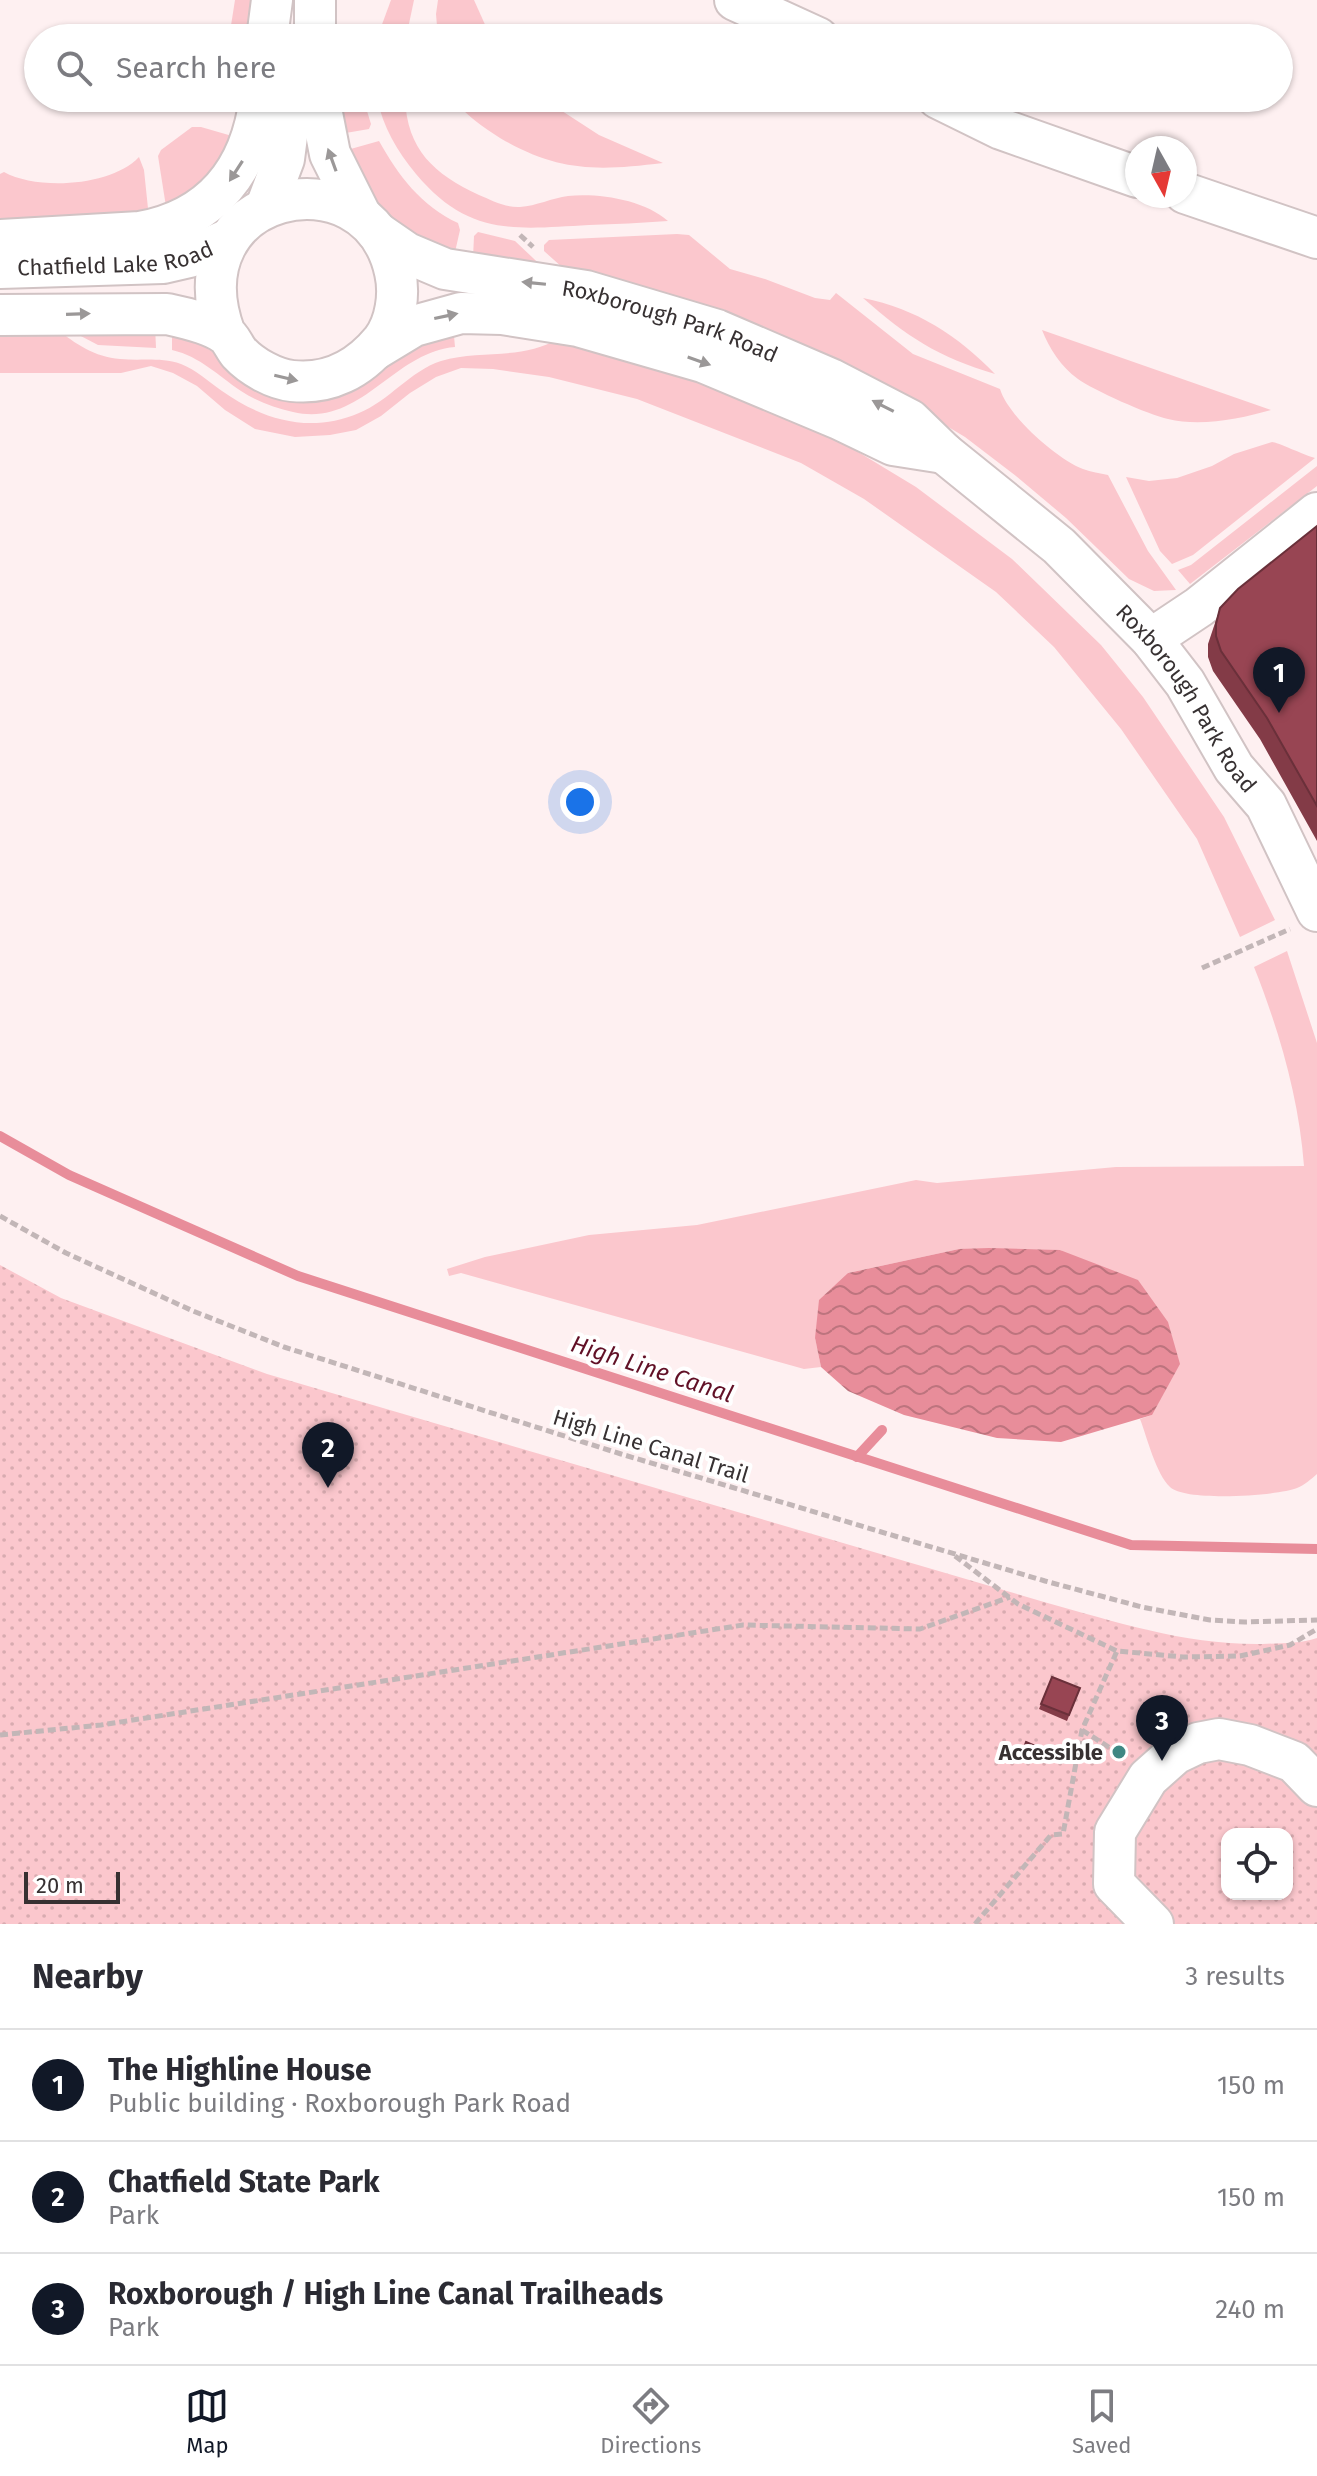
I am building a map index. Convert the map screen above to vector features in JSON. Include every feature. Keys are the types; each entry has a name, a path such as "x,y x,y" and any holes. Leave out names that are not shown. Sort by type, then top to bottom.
{"street":[{"path":"269,24 272,0"},
{"path":"292,24 293,0"},
{"path":"315,0 315,24"},
{"path":"735,0 787,24"},
{"path":"0,240 129,233 160,228 186,219 220,192 235,175 254,134 258,112"},
{"name":"Chatfield Lake Road","path":"266,207 284,159 290,112"},
{"path":"322,112 330,154 370,225"},
{"path":"966,112 1001,129 1125,173"},
{"path":"1197,197 1317,238"},
{"name":"Chatfield Lake Road","path":"290,199 315,199 339,204 370,225 392,257 398,284 396,312 376,349 344,374 318,381 290,381 264,372 241,356 225,334 216,311 214,286 218,262 229,239 246,221 266,207 290,199"},
{"name":"Roxborough Park Road","path":"370,225 407,253 445,269 586,291 717,330 831,379 910,420 944,453 1059,546 1151,639 1185,683 1234,768 1266,805 1305,920"},
{"name":"Chatfield Lake Road","path":"0,268 163,263 189,257 229,239"},
{"name":"Roxborough Park Road","path":"376,349 414,326 461,313 502,314 578,326 703,362 893,445 944,453"},
{"name":"Chatfield Lake Road","path":"0,315 167,314 190,319 225,334"},
{"path":"1151,639 1199,607 1317,513"},
{"path":"1153,1924 1114,1884 1115,1832 1148,1778 1175,1754 1198,1743 1219,1739 1250,1745 1294,1762 1317,1786"}],"path":[{"path":"1202,968 1305,920"},
{"name":"High Line Canal Trail","path":"0,1216 66,1253 193,1311 284,1347 621,1454 1058,1585 1174,1614 1245,1622 1317,1620"},
{"path":"951,1553 1018,1604 1117,1651 1183,1657 1240,1656 1290,1645 1317,1629"},
{"path":"0,1735 101,1725 743,1625 920,1629 1010,1597"},
{"path":"975,1924 1051,1835 1063,1834 1082,1730 1117,1651"},
{"path":"1082,1730 1130,1761 1148,1778"}],"shaded area":[{"path":"235,0 259,0 256,24 231,24"},
{"path":"391,0 414,0 409,24 382,24"},
{"path":"438,0 474,0 485,24 437,24"},
{"path":"330,112 367,112 371,124 369,129 334,135"},
{"path":"381,112 407,112 417,146 436,169 463,187 504,205 520,207 568,196 607,197 647,208 668,221 538,228 495,225 475,219 455,209 416,174"},
{"path":"466,112 564,112 599,135 663,163 598,168 560,163 500,138"},
{"path":"192,127 239,138 233,155 167,213 158,156 161,150"},
{"path":"379,141 394,166 422,199 458,223 460,230 455,252 429,250 369,202 340,152"},
{"path":"139,157 144,170 149,218 0,228 0,174 4,172 36,182 93,180 127,167"},
{"path":"478,232 515,241 551,275 473,258 474,236"},
{"path":"689,235 730,269 815,298 830,300 836,293 913,354 1000,389 1023,424 1047,446 1072,464 1108,475 1148,551 1176,590 1154,591 1129,579 1066,518 1016,476 965,437 910,404 573,277 544,251 544,245 549,240"},
{"path":"863,298 901,309 935,326 966,347 995,374 924,344"},
{"path":"155,325 156,348 98,345 77,334"},
{"path":"453,325 455,347 433,352 413,362 358,400 317,414 293,412 259,401 200,362 172,350 172,328 199,337 255,385"},
{"path":"56,328 102,356 181,364 254,410 305,423 341,419 370,408 419,372 441,361 531,350 559,338 695,377 835,438 916,487 1012,559 1101,645 1143,697 1224,817 1275,920 1240,937 1197,839 1121,729 1054,647 996,592 864,499 801,463 637,399 549,377 493,369 461,368 436,377 356,430 295,437 255,429 225,410 197,386 151,366 121,373 0,373 0,329"},
{"path":"1042,330 1271,410 1206,422 1159,417 1078,379 1056,357"},
{"path":"1272,442 1315,458 1193,555 1172,564 1160,551 1126,477 1149,481 1177,478"},
{"path":"1317,466 1317,486 1190,584 1178,570 1191,565"},
{"path":"1287,951 1317,1043 1317,1474 1297,1488 1252,1495 1212,1496 1179,1492 1170,1487 1156,1465 1140,1419 1152,1415 1061,1250 959,1249 848,1273 815,1338 821,1367 804,1369 461,1273 449,1276 447,1269 485,1257 589,1235 697,1225 916,1180 937,1183 1116,1167 1304,1166 1298,1115 1286,1065 1254,967"},
{"path":"0,1265 61,1298 267,1374 1044,1602 1152,1631 1206,1641 1262,1644 1317,1638 1317,1924 0,1924"}],"water":[{"path":"959,1249 1060,1250 1138,1280 1168,1322 1180,1364 1152,1415 1061,1442 997,1438 904,1415 848,1391 821,1367 815,1338 819,1300 848,1273"}],"building":[{"path":"1317,526 1317,806 1267,718 1221,651 1216,624 1220,608 1238,589"},
{"path":"1052,1677 1080,1688 1069,1715 1041,1704"},
{"path":"1026,1742 1040,1748 1036,1756 1023,1750"}],"waterway":[{"name":"High Line Canal","path":"0,1136 69,1175 298,1276 1131,1545 1317,1549"},
{"path":"857,1457 882,1430"}],"place":[{"name":"The Highline House","path":"1279,713"},
{"name":"Chatfield State Park","path":"328,1488"},
{"name":"Accessible","path":"1119,1752"},
{"name":"Roxborough / High Line Canal Trailheads","path":"1162,1761"}]}
